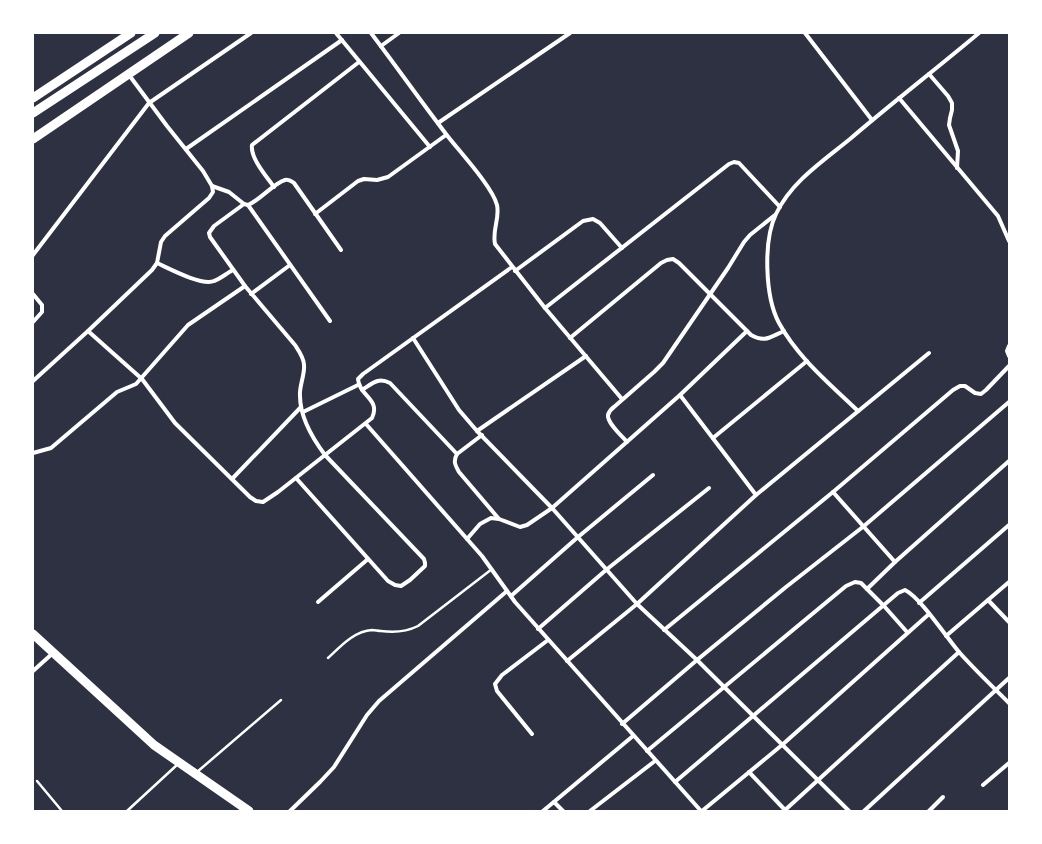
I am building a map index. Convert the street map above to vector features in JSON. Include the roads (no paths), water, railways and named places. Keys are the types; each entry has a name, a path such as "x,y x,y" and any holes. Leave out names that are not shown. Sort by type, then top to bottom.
{"main road":[{"path":"33,98 131,33"},
{"path":"33,113 156,33"},
{"path":"33,138 189,33"},
{"path":"33,634 154,745 249,811"}],"street":[{"path":"33,255 149,103 251,33"},
{"path":"336,33 430,147"},
{"path":"371,33 484,183 497,204 494,236 495,244 513,269 622,399"},
{"path":"381,46 399,33"},
{"path":"438,123 570,33"},
{"path":"805,33 872,120"},
{"path":"858,411 807,361 784,331 773,307 768,282 768,259 770,235 775,215 786,196 803,178 979,33"},
{"path":"186,149 342,40"},
{"path":"274,187 253,157 251,150 252,145 359,62"},
{"path":"33,381 88,331 158,263 160,242 181,221 209,198 213,192 212,186 203,171 128,74"},
{"path":"929,74 948,96 952,103 949,125 958,151 957,168"},
{"path":"899,98 998,216 1009,241"},
{"path":"315,214 358,181 364,179 377,180 388,177 446,134"},
{"path":"545,308 729,164 734,162 739,163 780,207"},
{"path":"296,478 388,581 395,585 402,586 425,566 424,558 325,455 315,441 301,407 300,391 304,365 301,355 251,294 210,238 209,233 214,226 246,204 254,203 274,187 286,180 290,180 294,183 341,250"},
{"path":"212,186 234,195 246,204 330,321"},
{"path":"627,442 608,419 608,413 654,372 663,362 728,268 744,242 750,235 775,215"},
{"path":"88,331 142,379 175,423 250,497 256,501 263,502 372,418 375,413 375,406 358,385 358,379 413,338 584,221 593,219 600,223 622,248"},
{"path":"570,338 661,263 673,259 679,263 747,331 758,339 766,340 784,331"},
{"path":"158,263 208,283 214,282 233,270"},
{"path":"251,294 290,266"},
{"path":"33,453 51,448 114,395 136,384 188,325 245,286"},
{"path":"33,294 42,305 42,312 33,322"},
{"path":"467,539 480,524 486,520 492,518 499,519 520,527 527,525 552,508 680,395 747,331"},
{"path":"413,338 459,410 477,431 552,508 637,604 697,660 849,811"},
{"path":"1009,346 1009,356"},
{"path":"567,661 637,604 756,495 929,353"},
{"path":"477,431 586,356"},
{"path":"713,438 807,361"},
{"path":"664,630 833,492 953,390 960,386 965,386 975,393 981,394 1009,366"},
{"path":"362,390 378,380 384,380 390,383 457,454"},
{"path":"303,412 358,385"},
{"path":"680,395 756,495"},
{"path":"622,724 786,587 864,526 1009,402"},
{"path":"232,479 301,407"},
{"path":"366,424 467,539 538,629 701,811 782,745 929,614"},
{"path":"482,435 457,454 455,465 459,472 499,519"},
{"path":"868,589 895,562 1009,461"},
{"path":"511,596 652,475"},
{"path":"538,629 606,570 709,488"},
{"path":"833,492 895,562"},
{"path":"919,603 1009,525"},
{"path":"318,602 368,559"},
{"path":"647,751 846,586 855,582 868,589 907,632"},
{"path":"946,636 1009,582"},
{"path":"675,782 898,593 905,590 910,592 959,652 1009,703"},
{"path":"290,811 334,767 358,728 379,701 507,591"},
{"path":"988,600 1009,622"},
{"path":"532,734 497,691 495,684 502,675 548,640"},
{"path":"749,772 784,811 959,652"},
{"path":"33,671 54,653"},
{"path":"864,811 1009,678"},
{"path":"543,811 633,736"},
{"path":"590,811 655,761"},
{"path":"983,785 1009,763"},
{"path":"929,811 942,797"},
{"path":"554,802 562,811"}],"lane":[{"path":"328,658 354,636 363,632 372,630 399,633 418,626 492,569"},
{"path":"195,774 281,700"},
{"path":"127,811 180,763"},
{"path":"37,780 62,811"}]}
